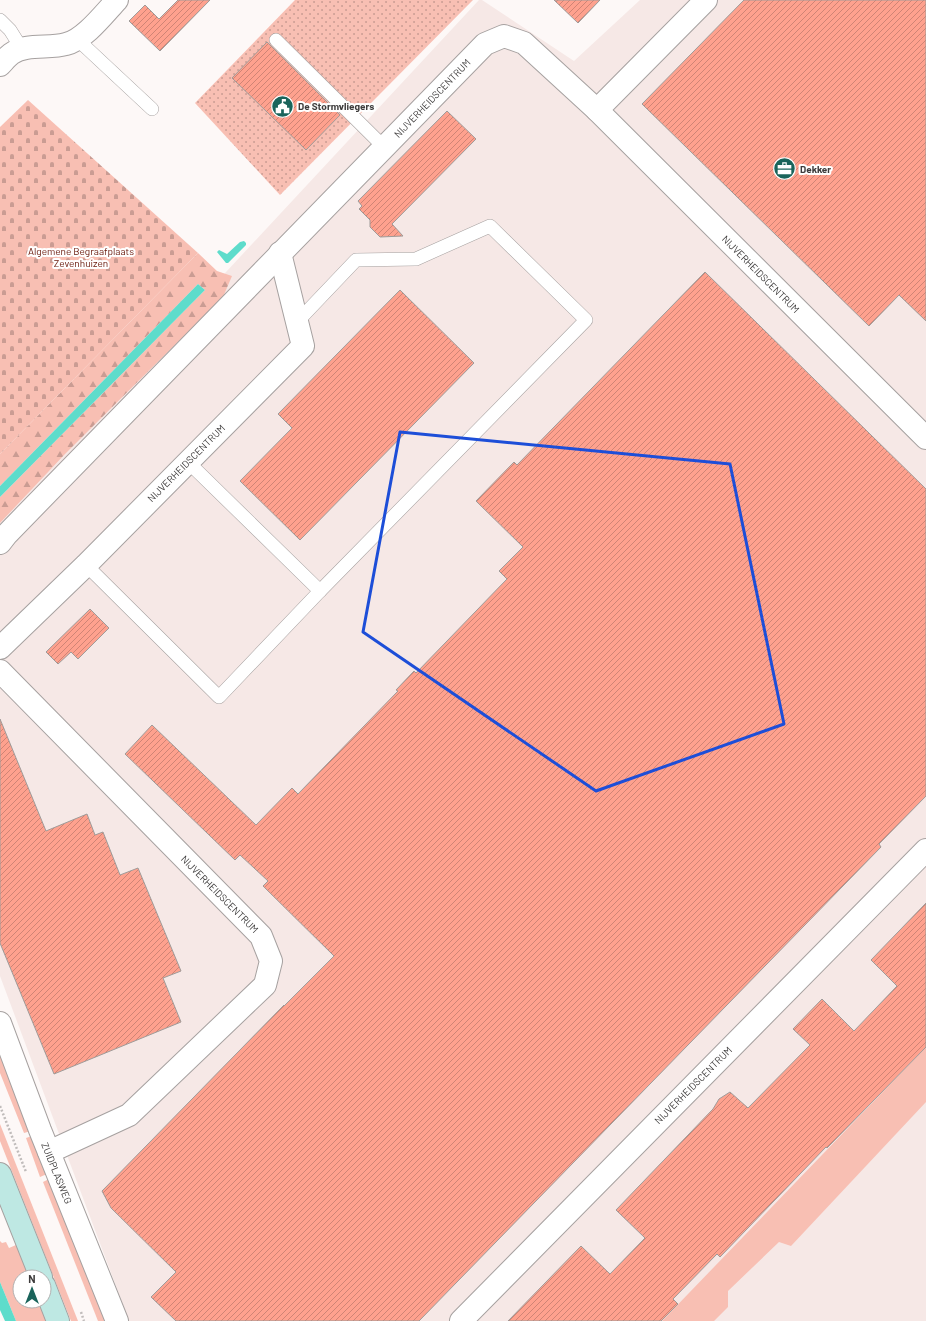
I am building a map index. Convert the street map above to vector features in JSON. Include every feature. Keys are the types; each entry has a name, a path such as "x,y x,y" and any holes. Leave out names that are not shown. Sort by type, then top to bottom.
{"main road":[{"path":"0,1174 38,1269"},
{"path":"52,1306 58,1321"}],"street":[{"path":"0,65 11,54 22,49 66,44 77,39 117,0"},
{"path":"597,110 706,0"},
{"name":"NIJVERHEIDSCENTRUM","path":"0,543 7,534 280,253 485,44 504,36 524,43 597,110 926,438"},
{"name":"NIJVERHEIDSCENTRUM","path":"1,642 86,564 303,346 280,253"},
{"name":"NIJVERHEIDSCENTRUM","path":"0,671 261,936 271,961 265,985 129,1115 49,1152"},
{"name":"NIJVERHEIDSCENTRUM","path":"461,1321 926,850"},
{"name":"ZUIDPLASWEG","path":"0,1023 40,1130 117,1321"}],"lane":[{"path":"0,20 10,30 22,49"},
{"path":"77,39 152,109"},
{"path":"276,40 384,147"},
{"path":"86,564 219,697 320,591 586,320 490,226 416,259 356,260 297,322"},
{"path":"188,462 320,591"}],"highlighted area":[{"path":"400,432 730,464 784,724 596,791 363,632"}],"shaded area":[{"path":"479,0 482,0 574,61 640,0 901,0 926,25 926,1321 129,1321 0,976 0,515"},
{"path":"244,241 246,245 228,263 226,263 217,252 219,250 227,254 240,242"},
{"path":"198,284 205,290 0,497 0,486"},
{"path":"0,1282 16,1321 5,1321 0,1310"}],"green space":[{"path":"295,0 473,0 280,195 195,103"},
{"name":"Algemene Begraafplaats Zevenhuizen","path":"28,100 198,253 0,454 0,127"},
{"path":"198,253 217,271 232,276 223,297 65,454 0,523 0,497 205,290 198,284 0,486 0,454"},
{"path":"926,1047 926,1102 791,1246 779,1242 728,1291 728,1307 714,1321 662,1321"},
{"path":"0,1051 31,1131 24,1133 0,1073"},
{"path":"0,1124 78,1321 71,1321 52,1273 52,1269 50,1269 0,1141"},
{"path":"32,1136 47,1174 40,1177 26,1138"},
{"path":"49,1179 106,1321 98,1321 43,1182"},
{"path":"0,1241 2,1243 6,1242 9,1248 16,1245 26,1269 12,1269 12,1309 41,1309 46,1321 16,1321 0,1282"}],"building":[{"path":"178,0 210,0 160,51 129,21 145,5 159,19"},
{"path":"554,0 600,0 578,23"},
{"path":"744,0 926,0 926,321 899,295 869,326 642,104"},
{"path":"267,42 340,115 306,150 232,78"},
{"path":"447,111 476,139 392,224 403,236 380,237 370,227 370,220 359,209 362,206 358,201"},
{"path":"705,272 926,489 926,796 879,844 881,847 419,1321 176,1321 151,1297 176,1272 111,1208 102,1191 334,956 263,886 268,881 240,855 235,860 125,754 152,725 256,825 292,788 298,794 398,691 396,690 414,671 416,673 507,579 499,571 523,547 476,501 514,462 517,465"},
{"path":"400,290 474,363 300,540 240,481 292,428 278,414"},
{"path":"90,609 109,628 78,659 71,652 58,664 46,652"},
{"path":"0,719 46,831 87,814 95,835 103,832 120,875 138,868 181,971 163,978 181,1022 54,1074 0,943"},
{"path":"926,903 926,1047 827,1148 826,1147 720,1257 717,1254 673,1299 678,1304 661,1321 508,1321 581,1246 610,1274 645,1238 616,1210 713,1109 719,1099 730,1092 748,1108 810,1045 793,1029 822,999 854,1031 897,986 871,960"}],"place":[{"name":"De Stormvliegers","path":"283,106"},
{"name":"Dekker","path":"785,169"}]}
